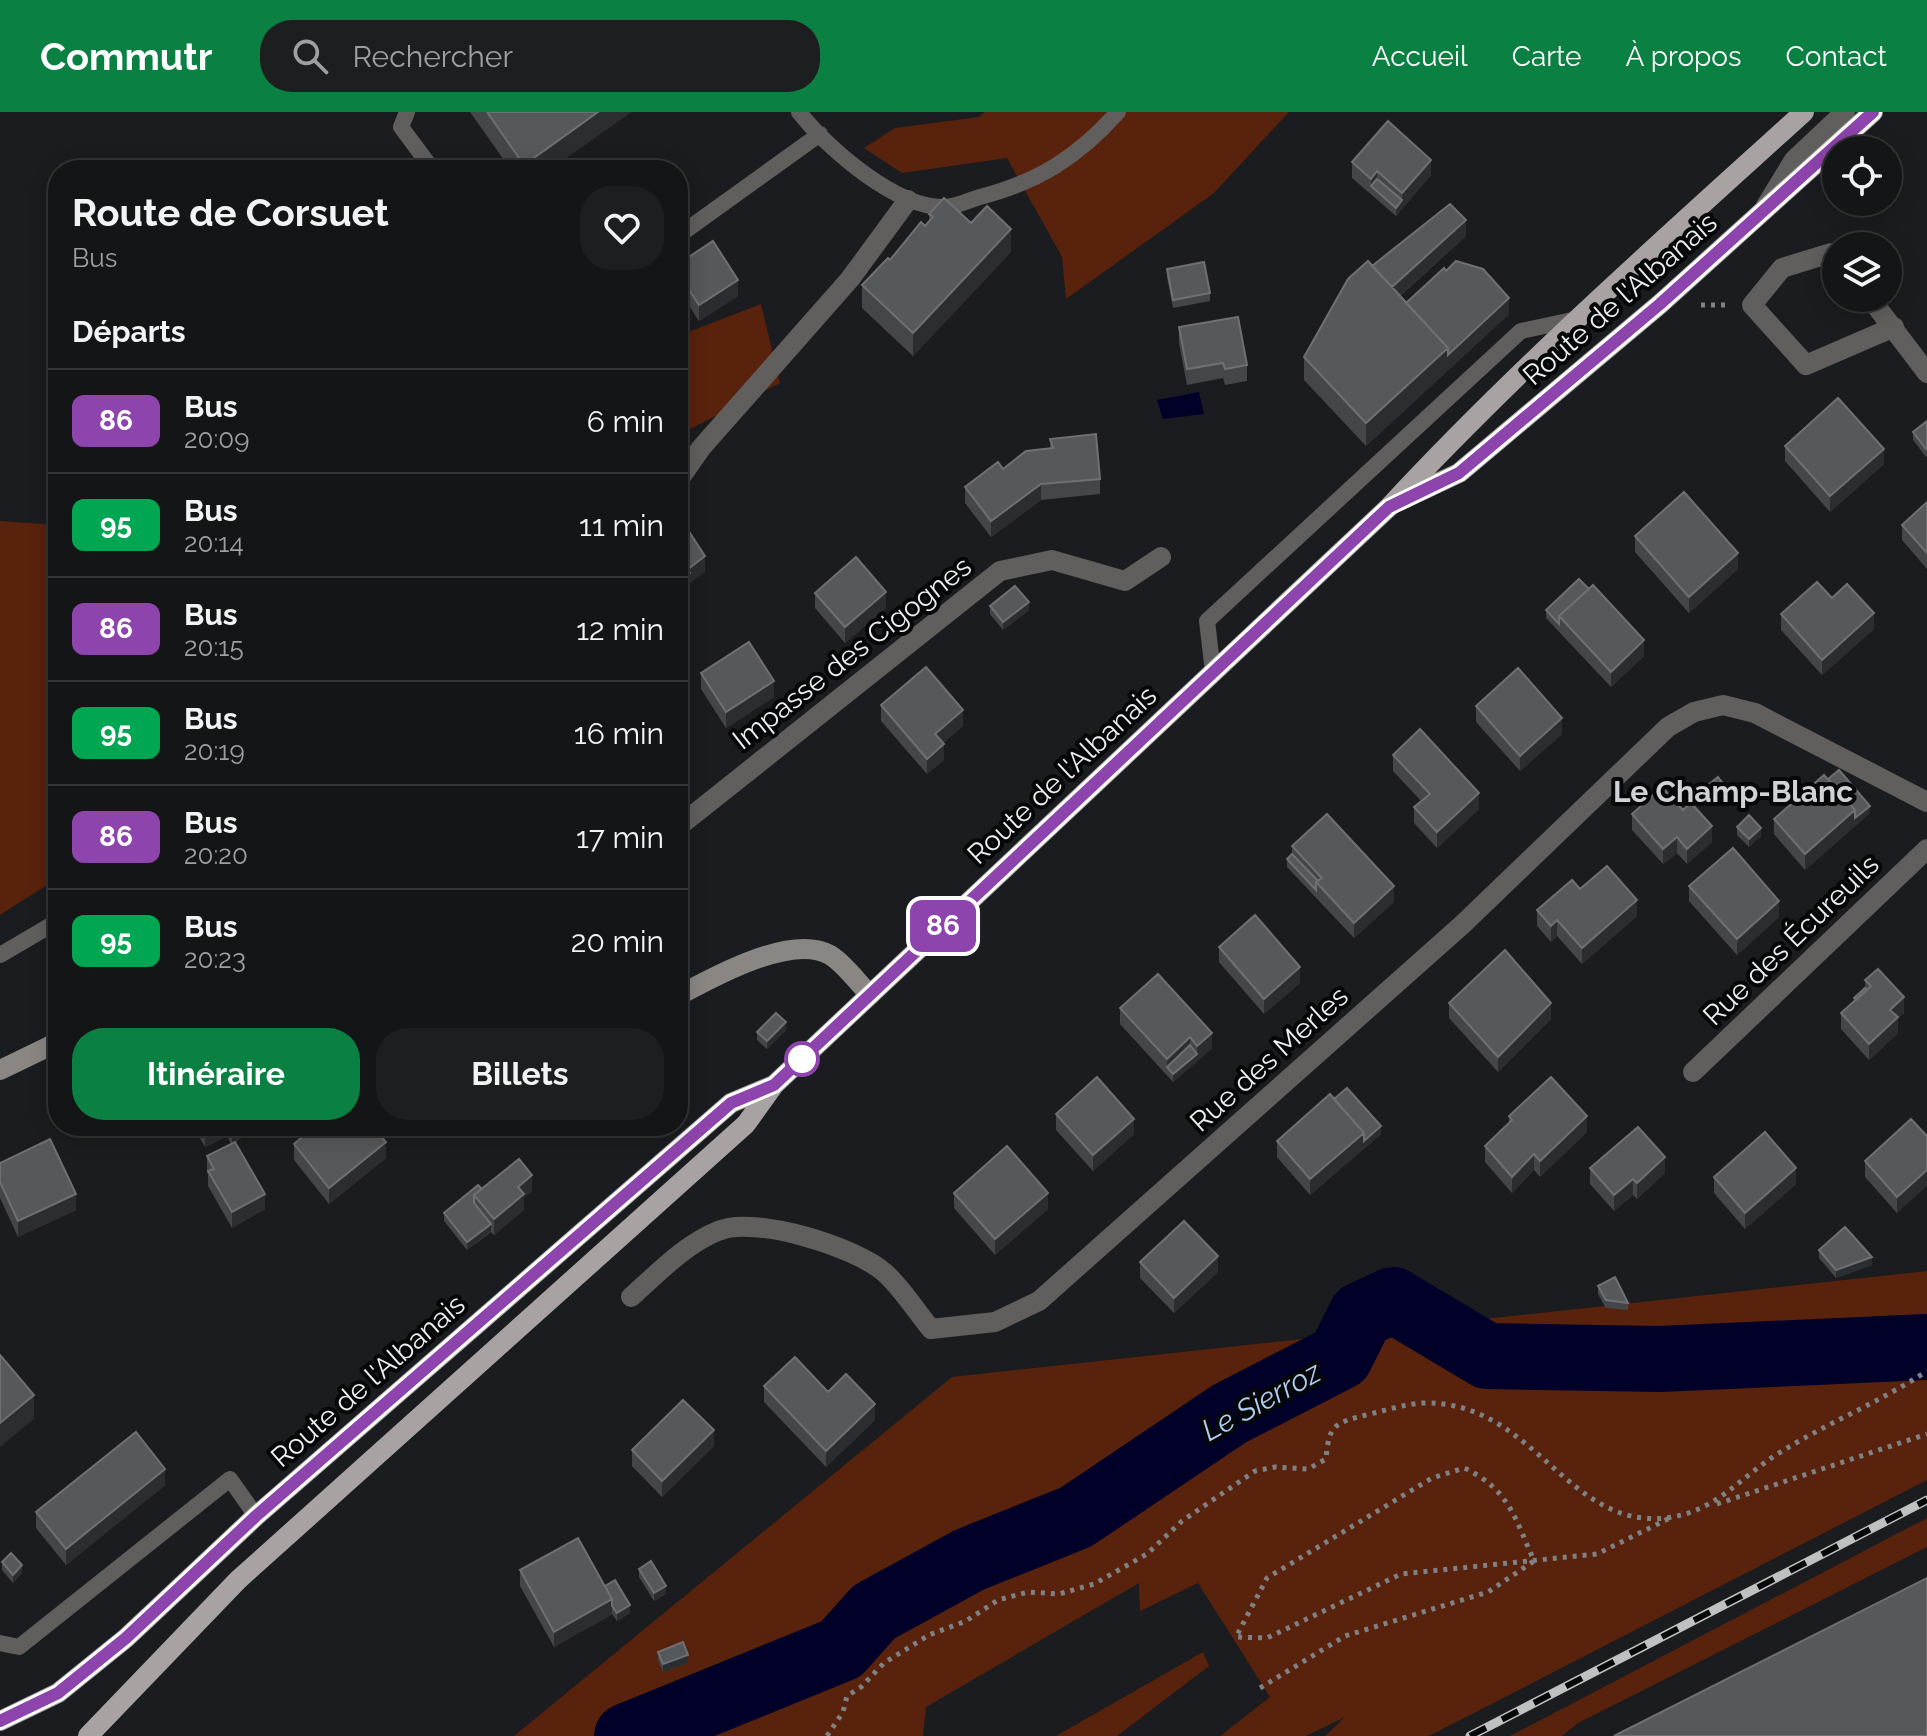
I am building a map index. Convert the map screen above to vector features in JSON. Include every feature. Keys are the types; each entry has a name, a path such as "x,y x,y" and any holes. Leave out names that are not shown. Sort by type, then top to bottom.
{"main road":[{"name":"Route de l'Albanais","path":"88,1736 238,1580 746,1124 774,1085 1389,507 1456,434 1577,319 1804,112"},
{"name":"Route de l'Albanais","path":"1389,507 1459,473 1660,304 1873,112"},
{"name":"Route de l'Albanais","path":"0,1721 58,1693 126,1638 256,1516 731,1103 774,1085"}],"street":[{"path":"1761,212 1794,160 1845,112"},
{"path":"688,467 850,279 908,200"},
{"path":"1822,256 1782,268 1752,305 1806,365 1894,327"},
{"path":"1882,312 1927,373"},
{"name":"Impasse des Cigognes","path":"688,819 1000,571 1052,560 1125,581 1161,557"},
{"name":"Rue des Merles","path":"631,1297 672,1261 719,1230 761,1227 804,1234 884,1271 931,1329 995,1322 1039,1301 1463,924 1668,727 1694,712 1723,705 1755,713 1927,802"},
{"name":"Rue des Écureuils","path":"1693,1072 1927,849"},
{"path":"688,990 721,972 802,947 830,955 870,995"},
{"path":"0,1070 48,1047"}],"lane":[{"path":"407,112 401,127 426,160"},
{"path":"799,112 854,165 908,200 945,207 1023,186 1089,145 1118,112"},
{"path":"688,229 820,134"},
{"path":"1213,672 1207,621 1521,331 1577,319"},
{"path":"0,955 48,927"},
{"path":"0,1643 19,1647 230,1479 256,1516"}],"path":[{"path":"1709,1507 1782,1451 1901,1390 1927,1371"},
{"path":"827,1736 843,1712 847,1696 909,1646 966,1621 998,1600 1028,1592 1073,1592 1118,1572 1147,1554 1182,1521 1255,1471 1275,1467 1297,1470 1318,1466 1326,1459 1327,1436 1333,1428 1360,1416 1424,1403 1455,1407 1495,1421 1518,1435 1564,1477 1604,1507 1634,1518 1673,1517"},
{"path":"1534,1561 1504,1495 1489,1479 1464,1468 1432,1478 1267,1578 1236,1637 1267,1638 1401,1574 1534,1561 1597,1554 1673,1517 1927,1434"},
{"path":"1260,1688 1345,1636 1488,1592 1534,1561"}],"shaded area":[{"path":"985,112 1289,112 1214,193 1066,299 1062,257 1007,158 902,173 864,148 895,128 979,117"},
{"path":"761,304 780,383 688,430 688,332"},
{"path":"0,521 48,524 48,884 0,915"},
{"path":"1927,1271 1927,1480 1429,1736 1325,1736 1345,1717 1306,1736 1220,1736 1270,1697 1198,1583 1140,1611 1139,1583 926,1707 923,1736 514,1736 952,1377"},
{"path":"1927,1518 1927,1547 1578,1723 1562,1736 1510,1736"},
{"path":"1203,1652 1209,1666 1117,1736 1056,1736"}],"water":[{"path":"1199,392 1204,414 1163,419 1157,400"}],"building":[{"path":"487,112 598,112 531,160 521,160"},
{"path":"1388,121 1431,160 1402,193 1377,171 1371,179 1352,162"},
{"path":"1377,179 1402,200 1396,208 1371,186"},
{"path":"944,198 971,223 987,206 1011,229 913,333 862,285 888,258 890,260 921,222 925,226 933,217 929,214"},
{"path":"1450,204 1466,220 1392,287 1372,266"},
{"path":"713,241 738,280 699,305 688,288 688,257"},
{"path":"1368,261 1448,348 1366,423 1304,357 1348,279"},
{"path":"1456,261 1483,269 1509,298 1448,355 1448,348 1406,303"},
{"path":"1204,262 1210,293 1173,300 1167,269"},
{"path":"1238,317 1247,365 1225,369 1223,363 1187,369 1179,327"},
{"path":"1838,398 1884,449 1830,496 1785,446"},
{"path":"1927,421 1927,448 1926,449 1913,432"},
{"path":"1096,434 1100,479 1041,484 991,521 965,487 998,462 1003,469 1026,451 1053,448 1050,439"},
{"path":"1684,492 1738,553 1689,597 1635,536"},
{"path":"1927,502 1927,553 1902,525"},
{"path":"690,533 705,556 688,569"},
{"path":"856,557 886,592 845,627 815,593"},
{"path":"1579,579 1589,589 1559,616 1559,624 1546,610"},
{"path":"1817,582 1832,598 1847,584 1874,613 1822,660 1781,614"},
{"path":"1593,585 1644,640 1611,672 1559,616"},
{"path":"1015,586 1029,602 1003,622 990,606"},
{"path":"749,642 774,681 726,712 701,673"},
{"path":"926,667 963,710 935,734 944,744 927,759 881,705"},
{"path":"1518,668 1562,718 1520,756 1476,706"},
{"path":"1420,729 1479,793 1437,832 1414,807 1430,794 1393,755"},
{"path":"1839,770 1870,806 1855,818 1855,810 1828,779"},
{"path":"1824,775 1855,810 1805,854 1774,819"},
{"path":"1718,777 1726,787 1716,795 1708,785"},
{"path":"1662,787 1683,810 1691,803 1712,826 1687,849 1677,837 1663,849 1632,814"},
{"path":"1327,814 1394,886 1354,923 1316,882 1322,878 1292,846"},
{"path":"1749,815 1761,828 1749,839 1737,827"},
{"path":"1733,848 1779,901 1737,939 1689,886"},
{"path":"1292,854 1318,881 1316,890 1287,859"},
{"path":"1607,866 1637,900 1582,948 1557,920 1551,926 1537,910 1572,880 1580,889"},
{"path":"1255,915 1300,967 1264,999 1219,947"},
{"path":"1505,950 1551,1003 1498,1057 1449,1003"},
{"path":"1878,969 1904,997 1890,1010 1898,1017 1869,1044 1841,1013 1871,986 1865,980"},
{"path":"1158,974 1212,1033 1197,1046 1190,1037 1167,1059 1120,1008"},
{"path":"1865,988 1867,990 1856,1000 1854,998"},
{"path":"776,1013 786,1022 767,1041 757,1032"},
{"path":"1190,1045 1197,1054 1173,1074 1167,1067"},
{"path":"1097,1077 1134,1119 1093,1155 1056,1114"},
{"path":"1551,1077 1587,1116 1540,1161 1534,1154 1512,1177 1485,1146 1512,1120 1509,1116"},
{"path":"1347,1088 1381,1126 1364,1141 1364,1133 1334,1099"},
{"path":"1330,1094 1364,1133 1310,1179 1277,1141"},
{"path":"1911,1119 1927,1136 1927,1170 1897,1197 1865,1161"},
{"path":"1638,1127 1665,1157 1637,1183 1633,1179 1614,1195 1590,1168"},
{"path":"1765,1132 1796,1168 1745,1213 1714,1177"},
{"path":"304,1136 381,1136 386,1142 329,1188 294,1144"},
{"path":"50,1139 76,1194 18,1221 0,1182 0,1163"},
{"path":"235,1142 265,1194 232,1212 208,1171 214,1169 207,1156"},
{"path":"1007,1146 1048,1193 995,1239 954,1193"},
{"path":"519,1159 532,1175 518,1187 524,1194 494,1219 474,1195"},
{"path":"478,1185 482,1189 474,1195 474,1203 491,1224 467,1242 444,1213"},
{"path":"1184,1221 1218,1256 1174,1298 1140,1262"},
{"path":"1845,1227 1872,1257 1836,1270 1819,1250"},
{"path":"1615,1277 1628,1303 1606,1300 1598,1286"},
{"path":"0,1355 34,1395 0,1423"},
{"path":"795,1357 828,1392 846,1374 875,1404 826,1451 764,1386"},
{"path":"683,1400 714,1430 662,1481 632,1450"},
{"path":"136,1432 165,1469 66,1549 36,1512"},
{"path":"578,1538 612,1599 554,1632 520,1570"},
{"path":"11,1553 22,1565 13,1575 2,1562"},
{"path":"651,1561 666,1586 654,1593 639,1569"},
{"path":"1927,1578 1927,1736 1614,1736"},
{"path":"615,1580 630,1605 617,1613 605,1586"},
{"path":"683,1642 688,1655 663,1664 658,1652"}],"waterway":[{"name":"Le Sierroz","path":"627,1736 841,1649 874,1612 969,1560 1076,1517 1229,1414 1340,1357 1361,1315 1393,1300 1487,1356 1660,1359 1927,1347"}],"railway":[{"path":"1470,1736 1927,1500"}],"bus line":[{"name":"86","path":"0,1721 58,1693 126,1638 197,1568 731,1103 774,1085 1389,507 1459,473 1660,304 1873,112"}],"district":[{"name":"Le Champ-Blanc","path":"1733,791"}]}
